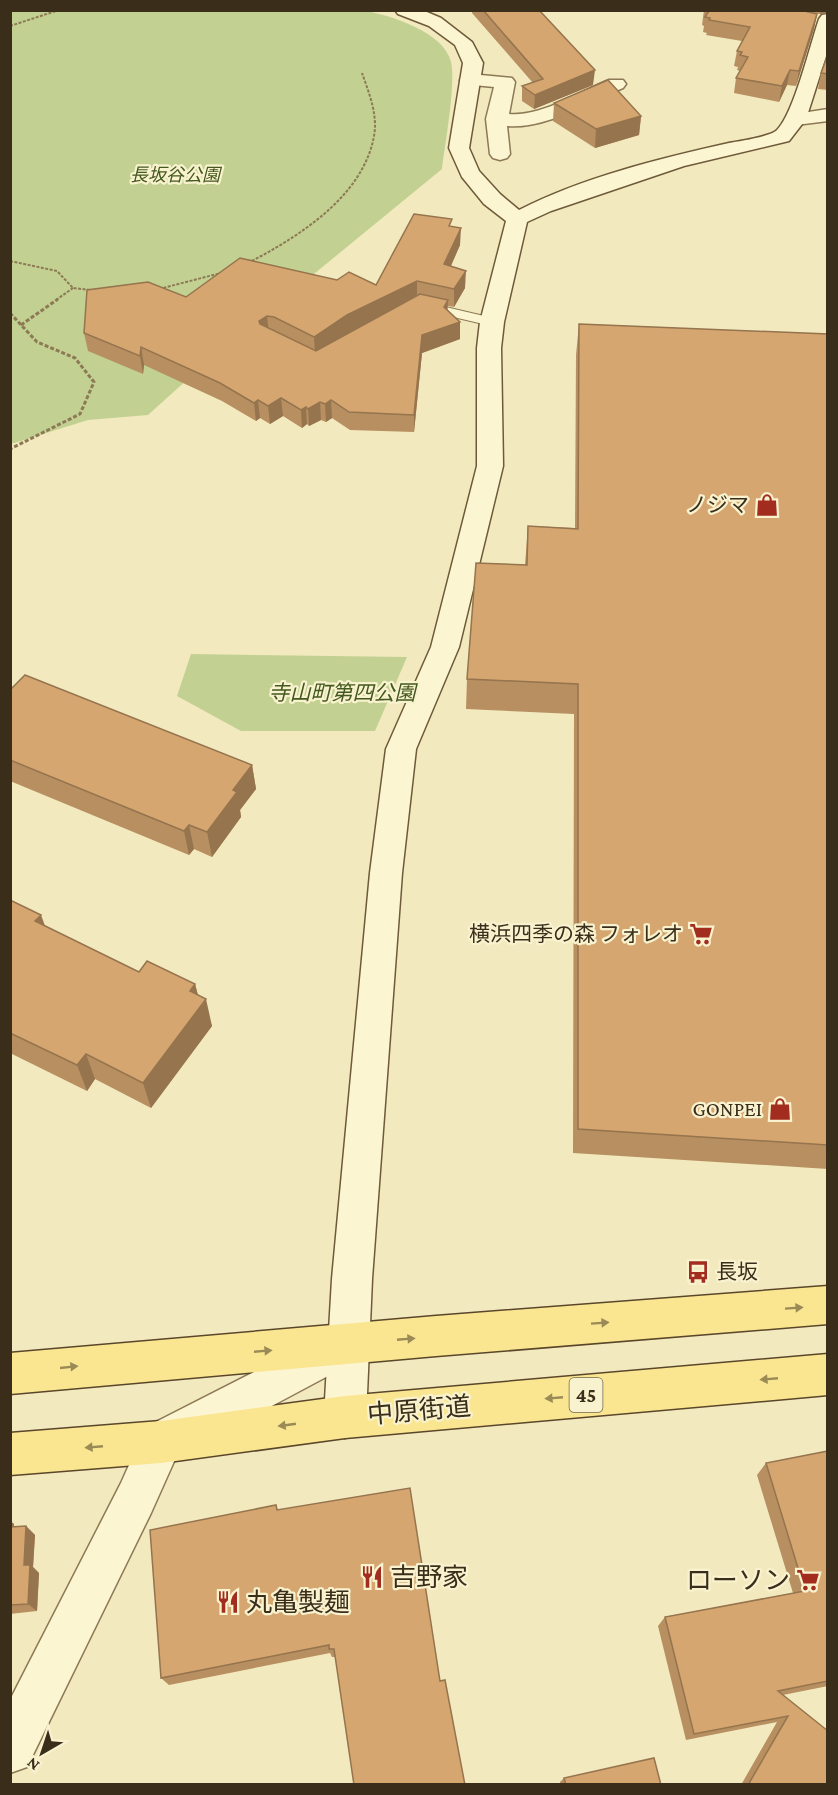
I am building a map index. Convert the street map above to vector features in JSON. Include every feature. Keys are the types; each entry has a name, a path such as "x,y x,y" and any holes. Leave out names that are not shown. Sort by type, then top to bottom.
{"main road":[{"path":"10,1374 83,1366 828,1305"},
{"name":"中原街道","path":"10,1454 161,1442 345,1417 828,1374"}],"street":[{"path":"404,10 435,22 463,42 473,63 459,148 469,173 492,199 517,219"},
{"path":"345,1417 347,1344 386,873 401,749 445,647 490,466 489,348 492,322 517,219 543,206 656,168 782,137 796,119 827,21 806,20"},
{"path":"470,80 505,82 500,114 496,119 500,154"},
{"path":"496,119 520,121 544,115 616,84"},
{"path":"796,119 828,115"},
{"path":"10,1750 136,1498 161,1442 347,1344"}],"lane":[{"path":"409,309 418,305 492,322"}],"path":[{"path":"10,26 59,10"},
{"path":"241,266 272,252 331,207 365,165 374,135 374,125 373,105 362,73"},
{"path":"10,261 57,271 73,288 93,290"},
{"path":"156,290 231,271"},
{"path":"21,325 73,288"},
{"path":"10,313 37,342 75,358 94,382 80,414 10,449"}],"green space":[{"name":"長坂谷公園","path":"11,11 366,11 402,21 428,34 438,42 446,51 451,62 451,99 442,169 209,360 148,415 88,420 11,444"},
{"name":"寺山町第四公園","path":"191,654 407,657 375,731 241,731 177,696"}],"building":[{"path":"483,10 539,10 595,70 535,95 522,86 543,79"},
{"path":"705,10 800,10 817,14 799,71 790,70 782,86 736,78 748,57 740,55 742,52 737,51 750,27 709,20 710,18 705,17 709,11"},
{"path":"828,54 828,74 821,73"},
{"path":"608,80 641,116 596,129 554,103"},
{"path":"414,214 452,219 449,226 461,228 444,264 466,271 454,289 417,281 347,315 314,337 274,317 267,316 259,321 260,324 316,351 420,294 448,300 444,307 460,322 422,335 414,415 349,412 331,400 325,404 320,402 301,410 281,398 268,406 258,400 254,403 220,383 141,347 140,356 84,333 87,290 148,282 186,297 240,258 337,280 349,272 376,285"},
{"name":"横浜四季の森 フォレオ","path":"579,324 828,334 828,1145 578,1129 578,684 467,679 476,563 527,565 528,526 578,529"},
{"path":"25,675 252,765 233,790 237,792 207,832 189,825 184,831 10,760 10,690"},
{"path":"10,900 41,915 35,921 139,972 147,961 195,984 190,991 206,999 143,1083 86,1054 77,1065 10,1033"},
{"path":"828,1451 828,1681 778,1691 828,1731 828,1785 748,1785 788,1716 694,1734 665,1617 805,1591 766,1463"},
{"path":"410,1488 440,1681 445,1680 465,1785 354,1785 334,1649 329,1649 329,1645 161,1678 150,1530 276,1505 277,1510"},
{"path":"26,1526 24,1565 30,1565 28,1604 10,1605 10,1527"},
{"path":"654,1758 661,1785 566,1785 564,1778"}],"place":[{"name":"ノジマ","path":"767,505"},
{"name":"横浜四季の森 フォレオ","path":"701,934"},
{"name":"GONPEI","path":"780,1109"},
{"name":"長坂","path":"698,1272"},
{"name":"吉野家","path":"372,1577"},
{"name":"ローソン","path":"808,1580"},
{"name":"丸亀製麺","path":"228,1602"}]}
